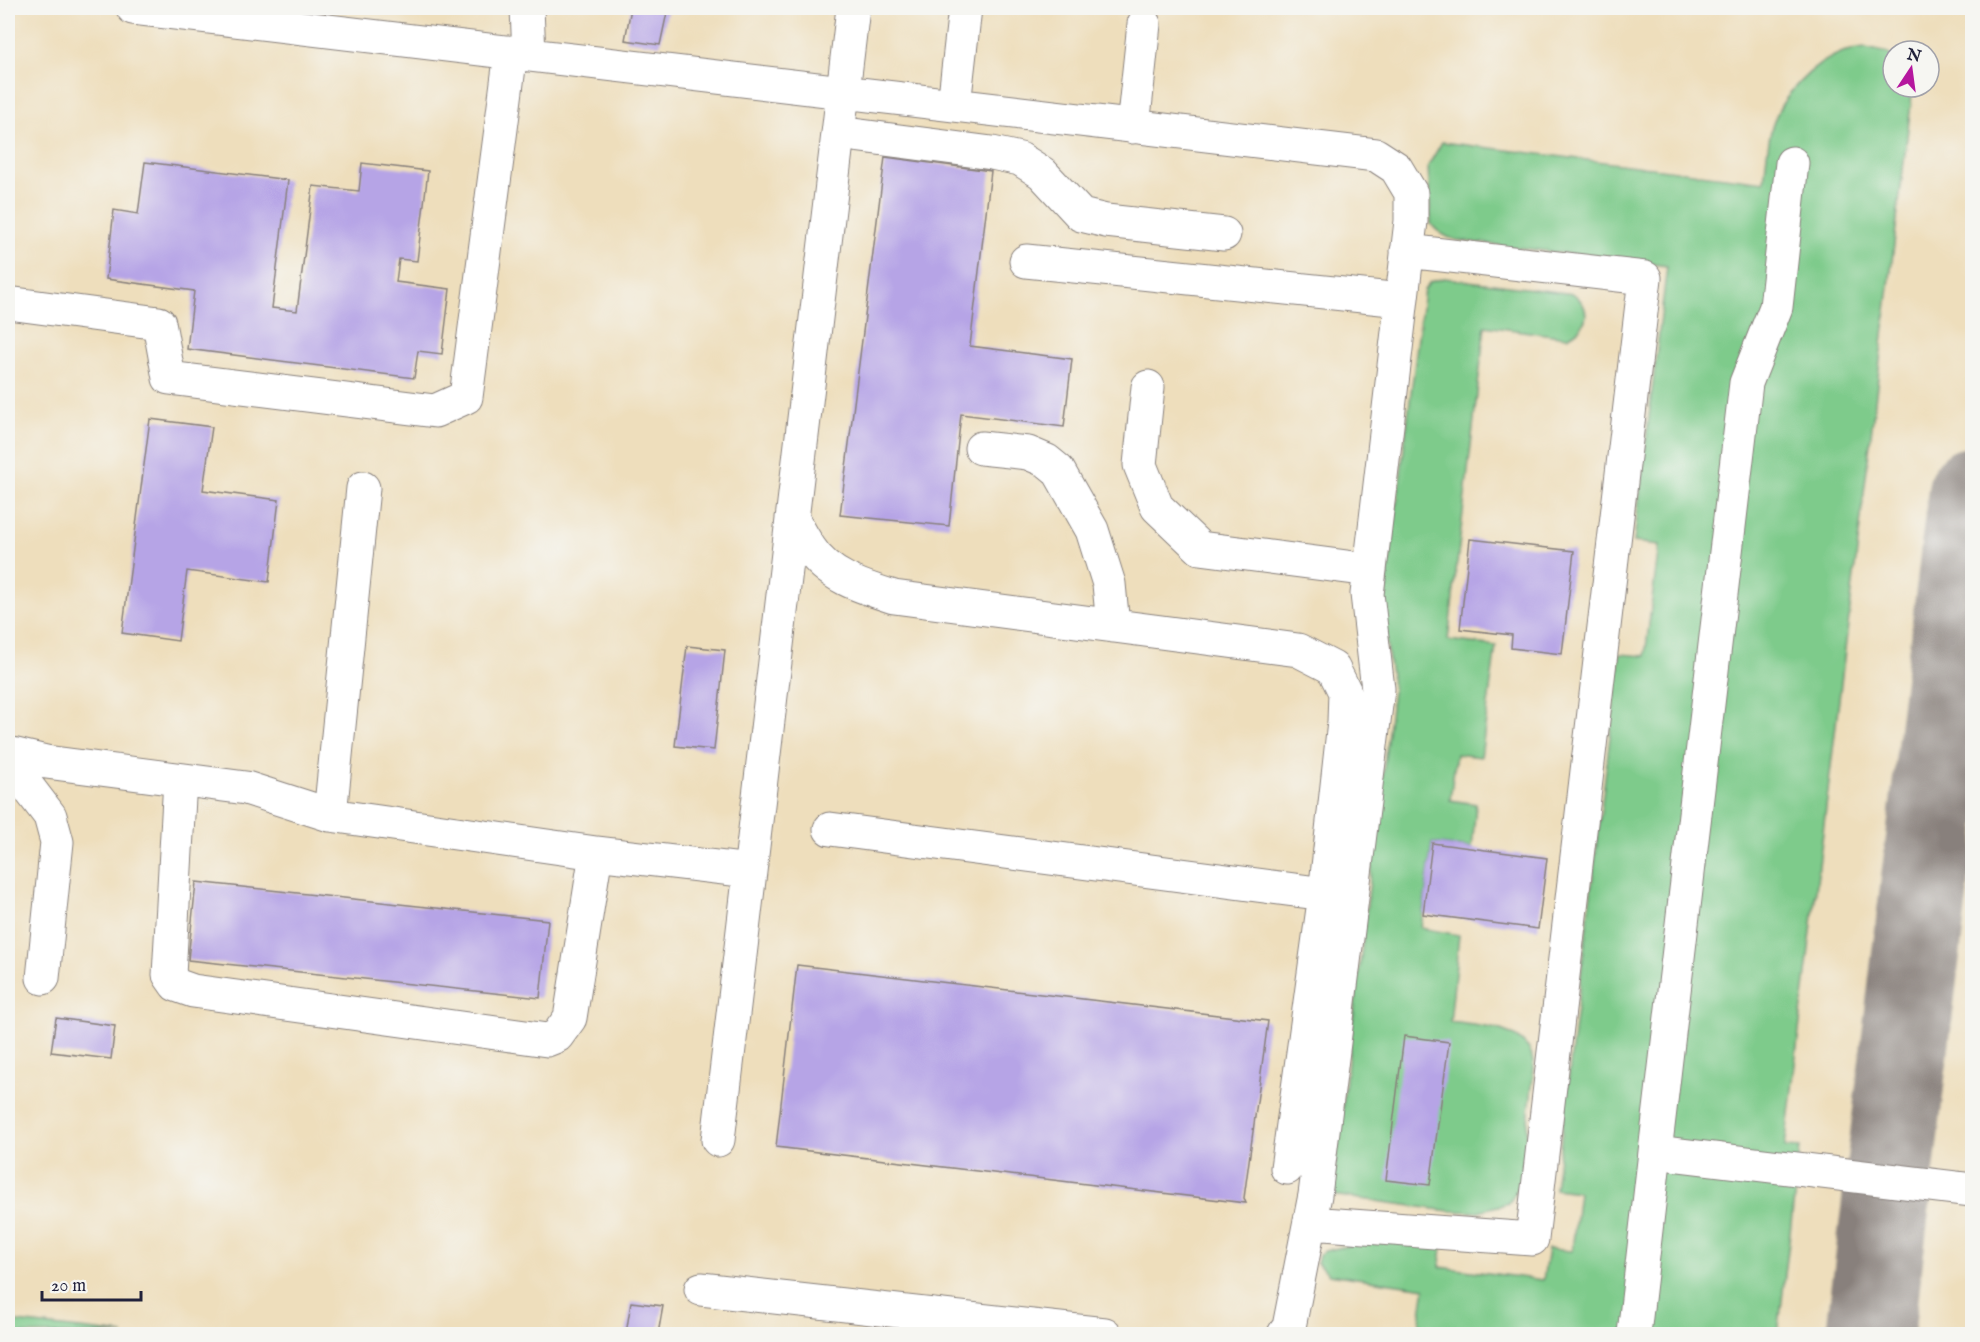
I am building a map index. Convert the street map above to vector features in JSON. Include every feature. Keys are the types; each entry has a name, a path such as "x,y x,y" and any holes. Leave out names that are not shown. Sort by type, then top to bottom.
{"lane":[{"path":"134,8 1376,155 1396,168 1412,193 1367,594 1378,689 1316,1184 1289,1327 1284,1335"},
{"path":"8,303 159,323 169,378 435,411 466,397 527,8"},
{"path":"718,1140 853,8"},
{"path":"954,105 964,8"},
{"path":"1133,127 1144,24"},
{"path":"838,133 992,153 1020,159 1042,173 1081,215 1106,222 1224,234"},
{"path":"1634,1335 1746,383 1776,308 1792,163"},
{"path":"1310,1223 1532,1239 1645,278 1407,251"},
{"path":"1026,261 1401,300"},
{"path":"1148,387 1140,465 1157,507 1200,548 1370,570"},
{"path":"981,448 1028,453 1047,461 1058,470 1092,530 1109,584 1113,626"},
{"path":"330,815 363,488"},
{"path":"792,518 810,549 833,572 860,586 894,597 1298,650 1333,668 1345,692 1344,722 1325,894 1287,1168"},
{"path":"8,753 46,762 246,788 330,815 596,853 750,871"},
{"path":"8,760 50,816 57,842 43,978"},
{"path":"180,780 169,975 176,985 193,991 547,1040 557,1036 570,1018 596,853"},
{"path":"830,829 1325,894"},
{"path":"1655,1152 1972,1190"},
{"path":"701,1289 1105,1335"}],"green space":[{"path":"1866,48 1881,51 1881,99 1912,99 1785,1147 1800,1148 1778,1334 1418,1334 1425,1288 1329,1274 1317,1263 1319,1255 1325,1251 1372,1240 1442,1247 1440,1267 1543,1280 1548,1249 1572,1251 1579,1192 1555,1189 1620,654 1645,656 1659,545 1634,542 1667,266 1448,238 1431,224 1428,166 1442,142 1764,182 1772,127 1782,104 1799,82 1820,64 1852,50"},
{"path":"1444,278 1574,294 1586,312 1586,318 1580,328 1567,337 1485,326 1448,640 1496,646 1481,757 1456,754 1450,800 1476,804 1472,848 1432,843 1421,928 1459,935 1450,1022 1493,1028 1513,1035 1529,1049 1534,1068 1521,1183 1509,1203 1475,1212 1449,1211 1332,1195 1393,691 1383,615 1424,290 1430,282"},
{"path":"8,1321 124,1334 8,1334"}],"building":[{"path":"631,8 668,8 660,45 625,40"},
{"path":"885,157 991,171 970,346 1072,359 1064,427 961,414 949,526 840,515"},
{"path":"145,162 288,180 272,308 297,311 313,186 359,191 362,163 428,171 417,261 399,259 396,282 450,289 442,354 418,351 414,378 187,349 194,291 106,279 114,210 138,214"},
{"path":"150,419 212,427 203,490 279,500 269,582 187,571 178,641 122,633"},
{"path":"1470,539 1574,551 1562,654 1511,648 1512,635 1460,629"},
{"path":"687,646 725,650 714,750 675,746"},
{"path":"1432,843 1547,858 1538,929 1423,914"},
{"path":"196,882 548,920 540,998 188,960"},
{"path":"797,965 1268,1021 1244,1198 1246,1203 776,1147"},
{"path":"56,1018 115,1026 111,1059 51,1052"},
{"path":"1404,1036 1449,1042 1430,1185 1386,1180"},
{"path":"631,1302 663,1306 658,1334 626,1334"}],"taxiway":[{"path":"1870,1334 1972,491"}]}
